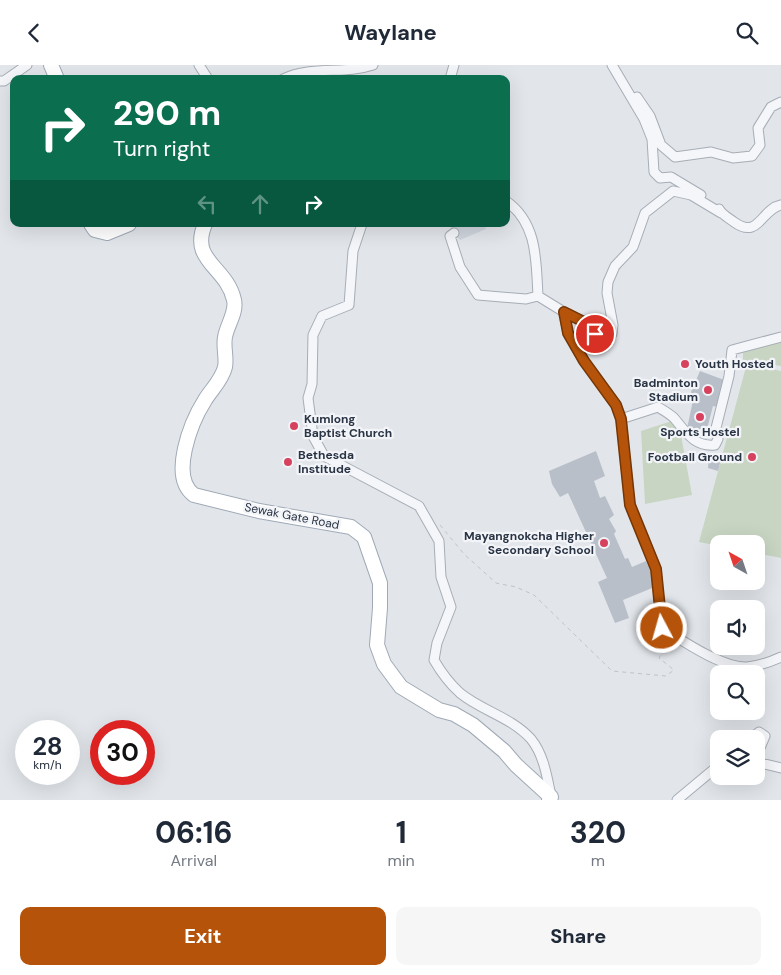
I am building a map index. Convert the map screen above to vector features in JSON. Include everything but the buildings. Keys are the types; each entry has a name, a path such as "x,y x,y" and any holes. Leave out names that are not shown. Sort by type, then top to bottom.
{"main road":[{"path":"93,227 95,230 107,233 122,227"},
{"name":"Sewak Gate Road","path":"204,227 200,235 202,250 212,265 224,276 235,301 225,336 225,367 204,401 183,456 184,482 188,490 194,495 259,511 351,527 364,537 380,583 377,645 384,664 401,687 439,710 454,714 473,725 504,751 550,799"}],"street":[{"path":"13,75 27,65"},
{"path":"294,75 314,68 360,69 374,65"},
{"path":"612,65 644,119 652,139 654,172 660,178 671,177 716,204 720,213"},
{"path":"616,65 650,116 661,145 675,157 710,152 733,158 752,156 760,145 758,128 771,107 781,102"},
{"path":"454,233 450,236 460,267 478,295 526,299 538,296 584,322 595,334 604,338 612,334 607,293 608,282 615,266 633,247 644,213 673,191 691,195 740,227 752,228 762,221 772,208 781,205"},
{"path":"510,204 517,208 530,233 538,257 538,296"},
{"path":"361,227 353,251 349,305 322,316 313,335 312,384 308,398 313,436 324,456 418,506 439,541 441,577 451,607 437,643 434,660 441,673 461,694 511,721 532,740 544,761 550,799"},
{"path":"564,312 568,333 584,361 616,405 621,419 630,505 656,569 662,628 726,663 746,667 768,663 781,657"},
{"path":"621,419 658,407 673,417 681,430 694,440 704,446 715,445 718,439 716,428 729,376 732,350 781,337"},
{"path":"765,764 781,768"},
{"path":"677,800 710,772"}],"path":[{"path":"436,519 464,554 496,583 516,587 534,595 612,671 666,676 674,670 658,658 672,634"}],"shaded area":[{"path":"450,227 485,227 486,229 460,240"}],"green space":[{"path":"781,341 781,366 743,360 743,351"},
{"name":"Football Ground","path":"747,363 781,371 781,558 765,555 765,535 710,535 710,544 699,542"},
{"path":"678,419 692,495 645,504 641,431"}],"place":[{"name":"Youth Hosted","path":"685,364"},
{"name":"Badminton Stadium","path":"708,390"},
{"name":"Sports Hostel","path":"700,417"},
{"name":"Kumlong Baptist Church","path":"294,426"},
{"name":"Football Ground","path":"752,457"},
{"name":"Bethesda Institude","path":"288,462"},
{"name":"Mayangnokcha Higher Secondary School","path":"604,543"}],"route":[{"path":"595,334 584,322 564,312 568,333 584,361 616,405 621,419 630,505 656,569 662,628"}]}
